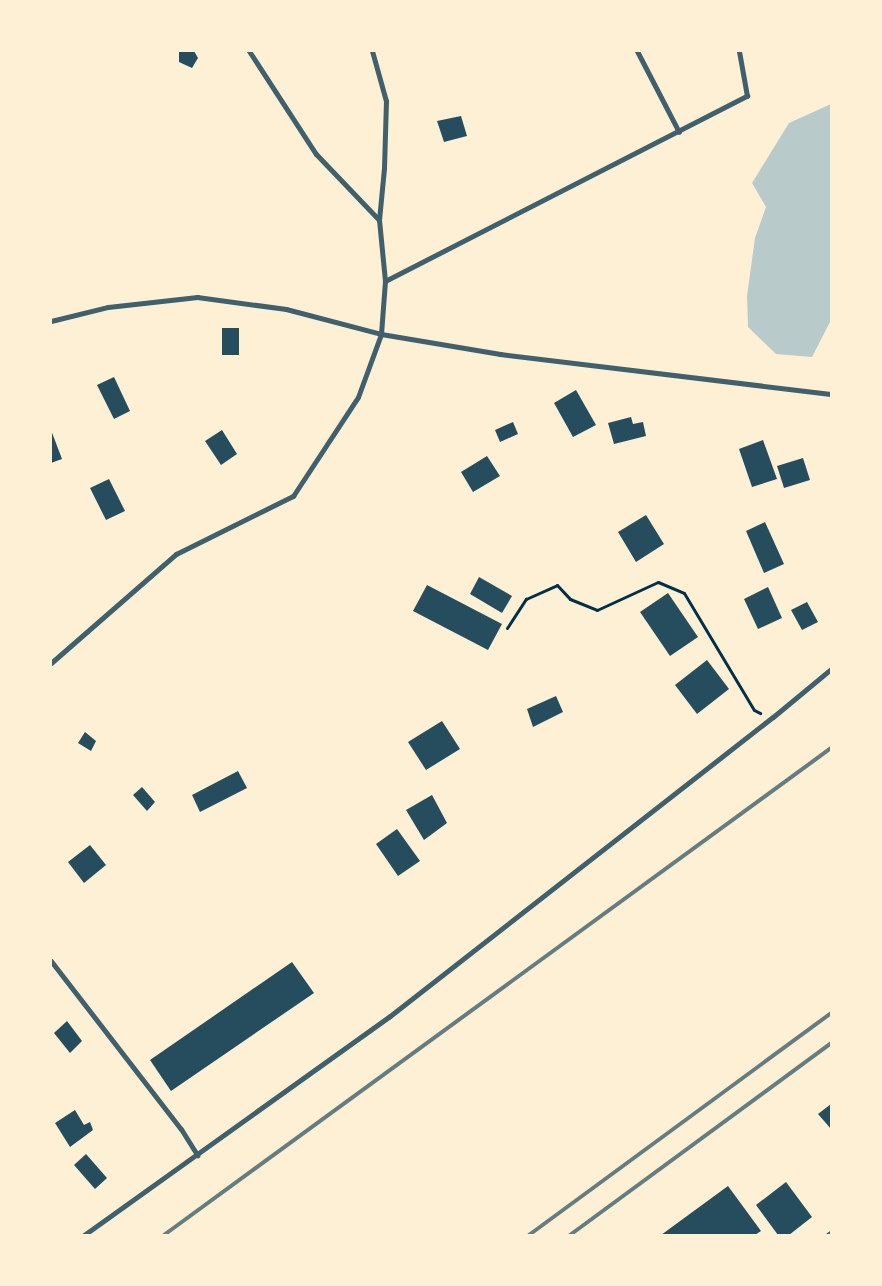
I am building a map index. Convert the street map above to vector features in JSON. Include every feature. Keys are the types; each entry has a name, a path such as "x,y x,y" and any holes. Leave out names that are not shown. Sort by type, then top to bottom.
{"street":[{"path":"249,51 316,154 379,220"},
{"path":"51,663 176,554 293,496 358,397 381,334 386,281 379,220 384,168 386,101 372,51"},
{"path":"637,51 679,132"},
{"path":"386,281 747,96 739,51"},
{"path":"51,313 52,321 108,307 197,297 286,309 381,334 500,354 831,394"},
{"path":"84,1235 390,1016 773,717 831,669"},
{"path":"51,961 181,1129 197,1155"}],"path":[{"path":"507,628 526,599 557,585 570,599 597,610 658,582 684,593 754,710 773,717"}],"shaded area":[{"path":"831,104 831,320 812,357 776,354 748,327 747,296 755,238 766,207 752,183 789,123"}],"building":[{"path":"194,51 198,58 192,68 179,62 179,52"},
{"path":"461,116 467,136 444,142 437,121"},
{"path":"222,328 239,328 239,355 222,355"},
{"path":"114,377 130,411 114,419 97,385"},
{"path":"576,390 596,425 573,437 554,403"},
{"path":"631,417 633,424 643,422 646,436 614,444 608,423"},
{"path":"513,422 518,434 500,442 495,430"},
{"path":"51,430 62,459 51,463"},
{"path":"222,430 237,454 221,465 205,441"},
{"path":"763,440 777,479 752,487 739,449"},
{"path":"487,456 500,476 473,492 461,472"},
{"path":"803,458 810,480 784,488 777,466"},
{"path":"109,479 125,511 106,520 90,488"},
{"path":"646,515 664,544 636,562 618,532"},
{"path":"765,522 784,564 764,573 746,531"},
{"path":"479,577 512,596 502,613 470,594"},
{"path":"427,585 502,624 488,650 413,611"},
{"path":"768,587 782,618 758,629 744,599"},
{"path":"668,593 698,637 670,656 640,612"},
{"path":"807,602 818,622 802,630 791,610"},
{"path":"707,660 729,689 697,714 675,685"},
{"path":"556,696 563,712 533,727 527,709"},
{"path":"442,721 460,749 426,770 408,742"},
{"path":"85,732 96,741 91,751 78,743"},
{"path":"238,771 247,788 200,812 192,795"},
{"path":"142,787 155,802 147,811 133,795"},
{"path":"432,795 447,823 424,840 406,810"},
{"path":"397,829 420,861 398,876 376,844"},
{"path":"90,845 106,865 84,883 68,862"},
{"path":"292,962 314,993 171,1091 150,1060"},
{"path":"67,1021 82,1041 70,1053 54,1033"},
{"path":"831,1104 831,1129 818,1114"},
{"path":"75,1110 84,1125 90,1122 93,1130 70,1147 55,1123"},
{"path":"86,1154 107,1178 95,1189 74,1165"},
{"path":"786,1182 812,1217 789,1235 778,1235 756,1205"},
{"path":"728,1186 761,1231 755,1235 661,1235"}],"railway":[{"path":"164,1235 831,748"},
{"path":"529,1235 831,1013"},
{"path":"570,1235 831,1043"}]}
